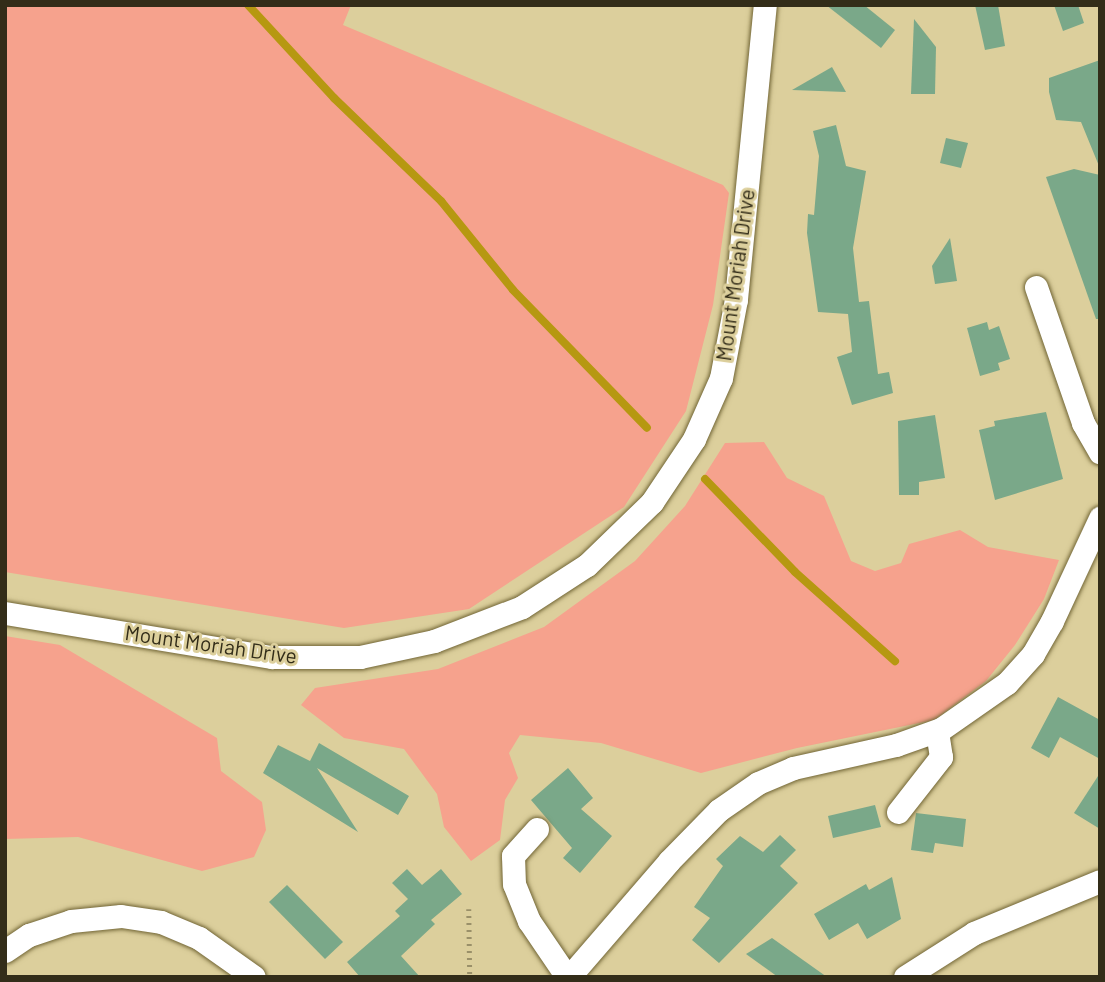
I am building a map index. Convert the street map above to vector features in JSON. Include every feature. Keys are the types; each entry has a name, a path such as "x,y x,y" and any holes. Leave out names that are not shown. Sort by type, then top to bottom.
{"street":[{"name":"Mount Moriah Drive","path":"5,613 272,657 360,657 434,641 522,607 587,565 652,502 694,439 721,378 736,299 765,5"},
{"path":"1037,287 1083,423 1100,452"},
{"path":"537,829 513,856 514,884 529,921 568,977 669,861 719,810 758,783 793,768 896,745 937,731 976,709 1033,654 1100,518"},
{"path":"898,812 941,757 937,731"},
{"path":"905,977 974,933 1100,881"},
{"path":"5,951 29,935 71,921 121,916 161,922 199,938 254,977"}],"path":[{"path":"469,909 470,977"}],"shaded area":[{"path":"5,5 351,5 343,25 723,185 729,193 713,305 686,411 624,507 469,609 344,628 5,572"},
{"path":"764,442 787,478 824,496 851,561 875,571 901,563 909,544 960,530 988,547 1059,560 1044,599 1015,645 986,681 934,720 797,748 701,773 601,743 520,735 509,753 518,778 505,800 500,840 471,861 444,827 437,794 404,749 344,738 301,705 315,688 438,669 544,627 635,561 685,506 725,443"},
{"path":"5,636 60,645 217,738 221,771 262,802 266,830 254,857 202,871 78,837 5,839"}],"building":[{"path":"826,5 864,5 895,30 881,48"},
{"path":"975,5 998,5 1005,46 985,50"},
{"path":"1054,5 1078,5 1084,23 1063,31"},
{"path":"914,19 936,47 935,94 911,94"},
{"path":"1100,60 1099,166 1081,122 1056,120 1049,92 1049,78"},
{"path":"832,67 846,92 792,90"},
{"path":"836,125 846,166 866,171 853,248 859,302 869,301 878,374 889,372 893,393 852,405 837,357 852,352 848,314 818,312 807,233 808,214 814,215 819,156 813,131"},
{"path":"946,138 968,143 961,168 940,163"},
{"path":"1074,169 1100,175 1100,319 1096,319 1046,177"},
{"path":"950,238 957,281 935,284 932,266"},
{"path":"987,322 989,330 999,326 1010,359 998,363 1000,370 980,376 967,328"},
{"path":"1046,412 1063,479 995,500 979,430 995,426 994,421"},
{"path":"935,415 945,478 919,482 919,495 899,495 898,421"},
{"path":"1058,697 1100,720 1100,759 1060,737 1049,758 1031,748"},
{"path":"319,743 409,796 398,815 317,768 358,832 263,773 278,745 310,761"},
{"path":"568,768 593,798 581,809 612,836 580,873 563,858 572,848 531,800"},
{"path":"1100,773 1100,829 1074,813"},
{"path":"875,805 881,827 833,838 828,816"},
{"path":"916,813 966,819 963,847 935,843 933,853 911,850"},
{"path":"780,835 796,850 780,866 798,883 719,963 692,940 710,918 694,907 723,866 716,859 740,836 763,852"},
{"path":"407,869 422,885 441,869 462,894 431,920 435,924 401,956 420,977 360,977 347,962 400,916 395,911 408,899 392,883"},
{"path":"892,877 901,919 867,939 858,923 829,940 814,914 866,884 869,890"},
{"path":"287,885 343,942 325,959 269,902"},
{"path":"772,938 827,977 778,977 746,954"}],"waterway":[{"path":"248,5 334,98 441,201 513,290 647,428"},
{"path":"705,479 795,572 895,661"}]}
